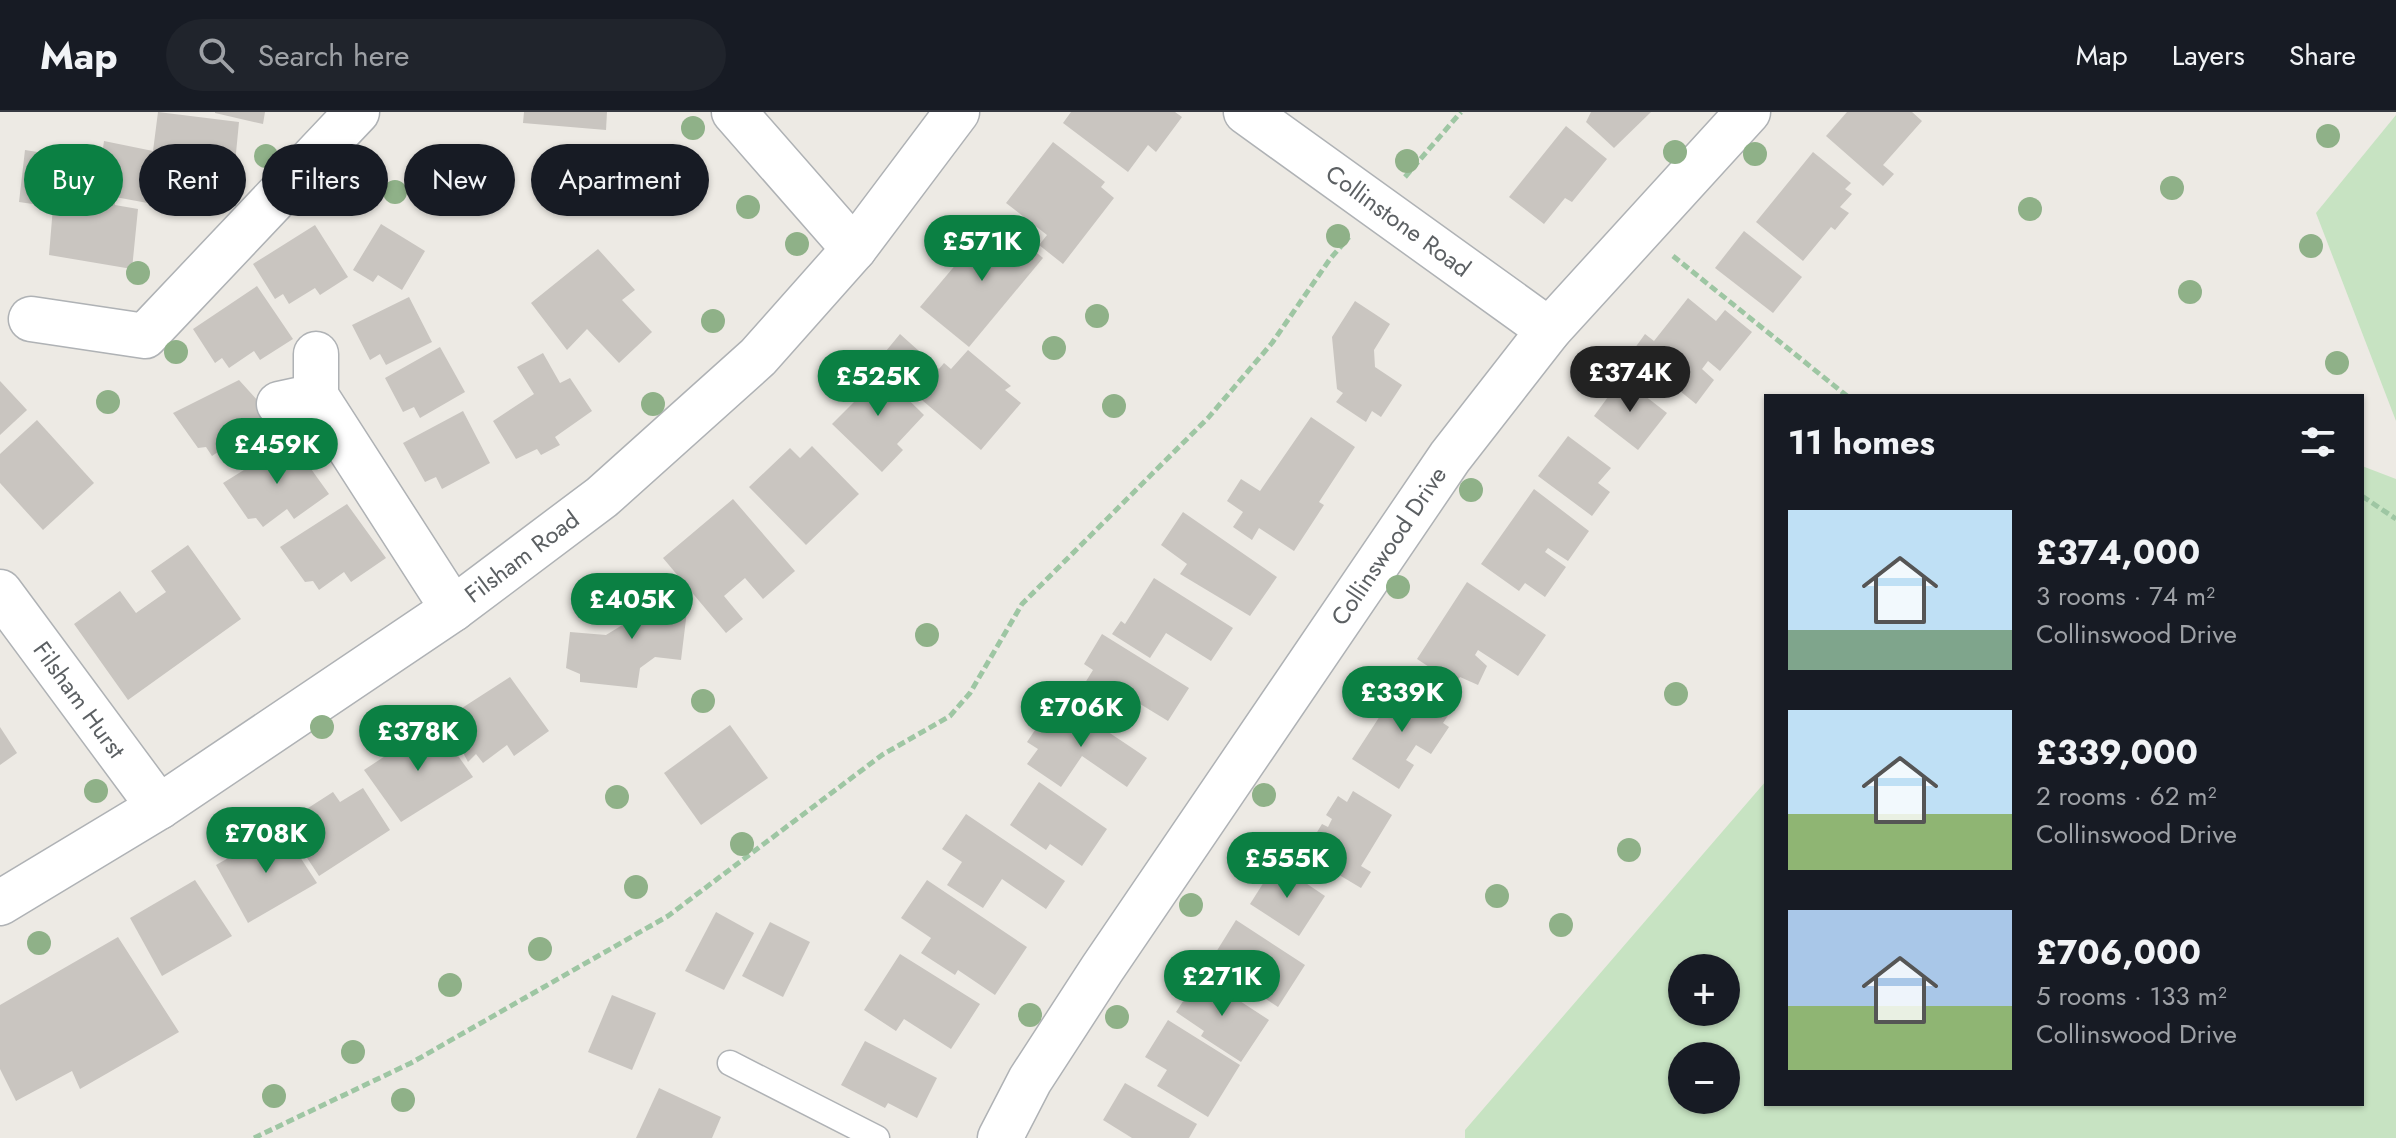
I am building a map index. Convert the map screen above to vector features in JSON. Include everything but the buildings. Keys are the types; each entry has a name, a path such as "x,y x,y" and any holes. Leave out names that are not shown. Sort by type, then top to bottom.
{"street":[{"path":"31,319 145,336 357,112"},
{"path":"734,112 854,249"},
{"name":"Filsham Road","path":"0,903 159,807 453,609 602,497 747,367 854,249 957,112"},
{"name":"Collinstone Road","path":"1246,112 1549,330"},
{"name":"Collinswood Drive","path":"1000,1138 1030,1080 1259,736 1450,457 1549,330 1748,112"},
{"path":"304,385 453,609"},
{"name":"Filsham Hurst","path":"0,592 159,807"}],"lane":[{"path":"730,1063 877,1138"}],"path":[{"path":"254,1138 411,1063 668,916 882,755 950,716 970,693 1022,604 1208,418 1272,343 1330,259 1461,112"},
{"path":"1642,231 1845,394"},
{"path":"2364,497 2396,519"}],"green space":[{"path":"2396,115 2396,421 2316,213"},
{"path":"2364,467 2396,479 2396,1138 1465,1138 1465,1130 1764,783 1764,1106 2364,1106"}]}
